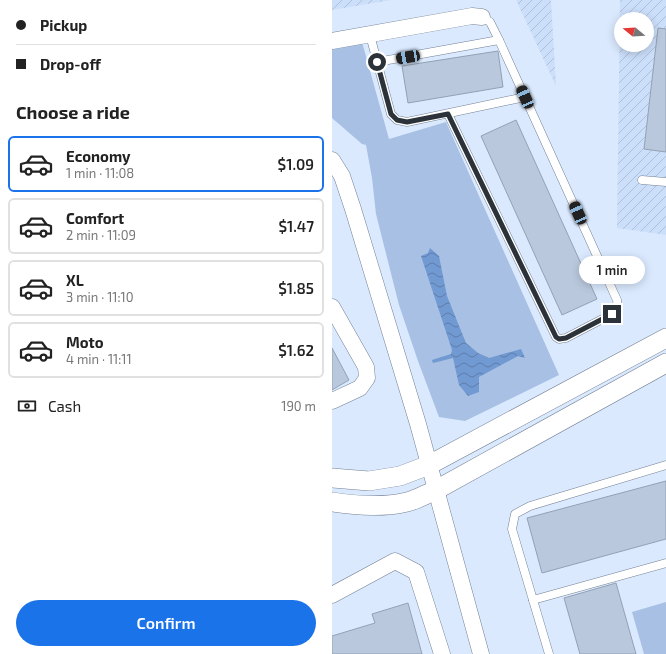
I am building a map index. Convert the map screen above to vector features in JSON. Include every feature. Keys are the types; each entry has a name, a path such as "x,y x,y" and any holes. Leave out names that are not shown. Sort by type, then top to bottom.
{"street":[{"path":"332,41 472,16 482,17"},
{"path":"332,160 342,176 353,209 416,417 481,654"},
{"path":"332,307 366,367 367,378 360,388 332,401"},
{"path":"332,478 369,481 400,476 429,465 666,338"},
{"path":"332,502 365,506 384,506 408,502 436,490 666,363"},
{"path":"332,595 395,561 416,572 442,654"}],"lane":[{"path":"448,114 556,337 559,339 566,338 612,314 618,309 617,300 499,40 490,22 482,17"},
{"path":"370,35 391,114 397,120 407,122 525,97"},
{"path":"377,62 499,40"},
{"path":"642,180 666,182"},
{"path":"549,654 512,529 515,514 530,506 666,465"},
{"path":"533,600 666,563"}],"shaded area":[{"path":"332,0 391,0 332,10"},
{"path":"516,0 551,0 556,86"},
{"path":"620,0 666,0 666,235 617,228 619,52 654,52 654,12 620,12"},
{"path":"362,42 389,139 446,122 559,375 465,421 439,417 399,305 376,214 372,178 366,145 362,144 332,118 332,49"},
{"path":"666,602 666,654 644,654 632,612"}],"water":[{"path":"430,248 439,256 447,296 466,343 478,353 489,358 521,349 525,358 518,356 479,377 479,392 468,396 459,385 453,358 433,363 432,360 451,354 452,350 421,256 428,253"}],"building":[{"path":"658,28 666,29 666,152 644,149"},
{"path":"498,51 503,87 408,103 402,66"},
{"path":"516,120 597,299 562,315 481,136"},
{"path":"332,348 349,380 332,390"},
{"path":"666,481 666,539 542,573 527,518"},
{"path":"616,583 636,654 580,654 564,598"},
{"path":"408,603 422,654 332,654 332,636 375,623 372,614"}],"route":[{"path":"377,62 391,114 397,120 407,122 448,114 556,337 559,339 566,338 612,314"}]}
